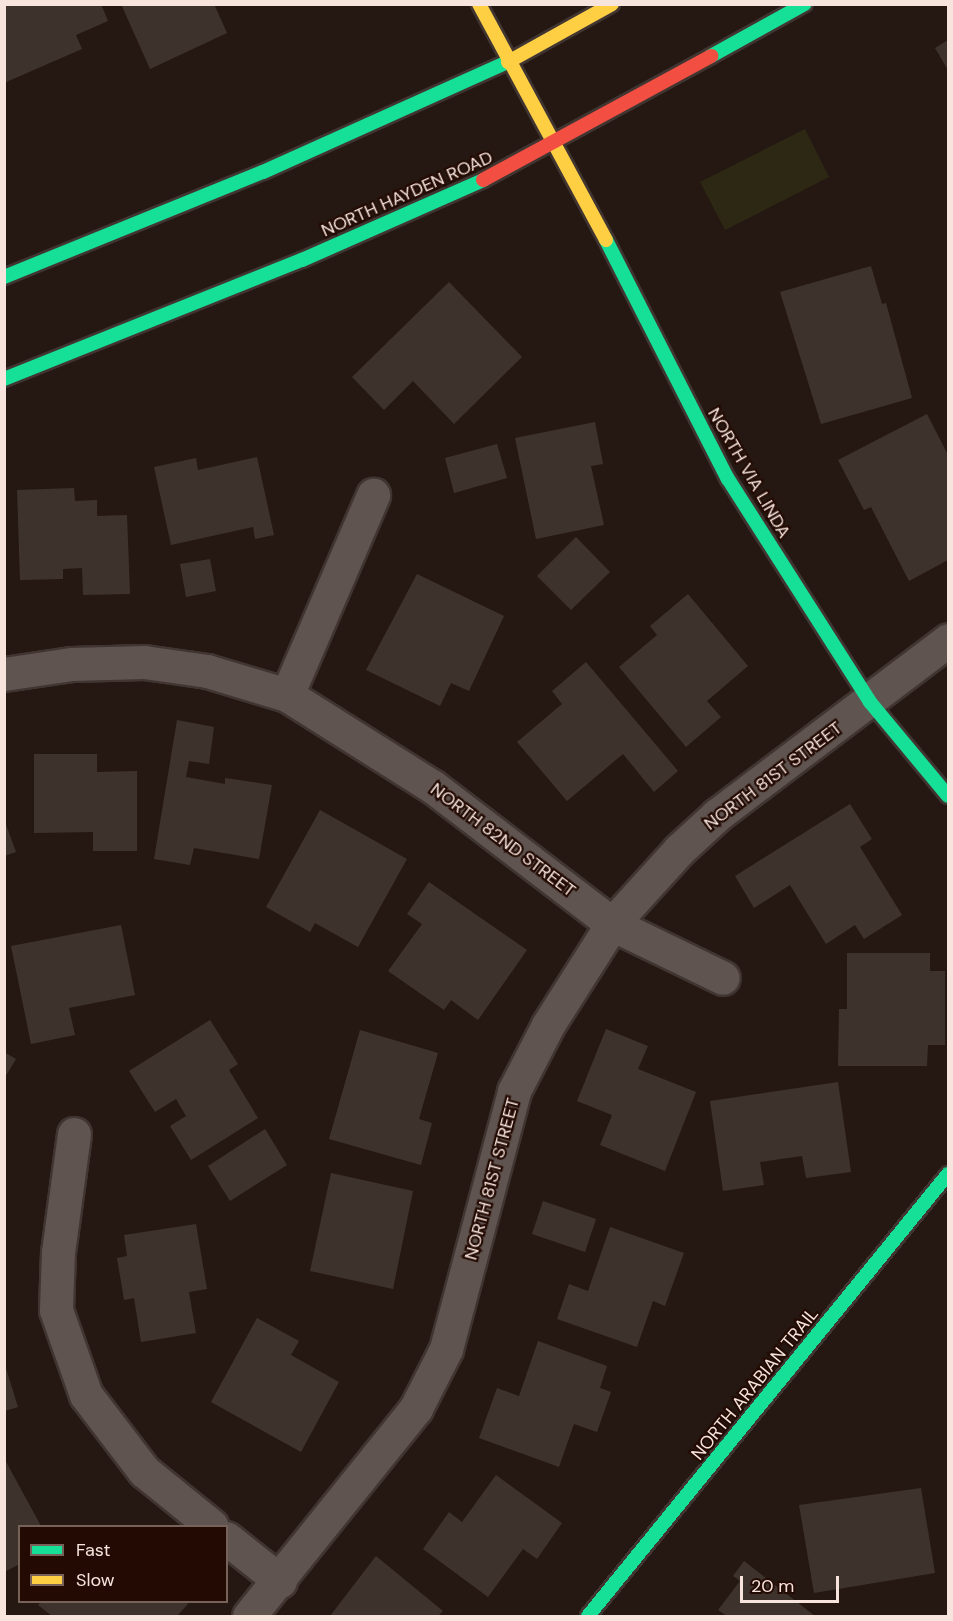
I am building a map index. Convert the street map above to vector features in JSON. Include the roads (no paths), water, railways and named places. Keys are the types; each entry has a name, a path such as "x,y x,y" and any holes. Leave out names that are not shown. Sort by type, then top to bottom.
{"main road":[{"name":"NORTH VIA LINDA","path":"479,4 508,62 555,145 728,479 870,702 948,796"},
{"path":"4,277 263,172 508,62 612,4"},
{"name":"NORTH HAYDEN ROAD","path":"4,379 302,260 555,145 805,4"},
{"name":"NORTH ARABIAN TRAIL","path":"588,1617 948,1174"}],"street":[{"path":"287,694 374,495"},
{"name":"NORTH 81ST STREET","path":"249,1617 416,1408 441,1358 462,1293 487,1184 514,1091 548,1025 612,924 679,850 717,815 870,702 948,640"},
{"name":"NORTH 82ND STREET","path":"4,674 72,664 144,662 207,671 287,694 433,787 612,924 723,978"},
{"path":"74,1134 57,1252 56,1310 86,1395 144,1472 210,1525"},
{"path":"228,1540 280,1581"}]}
